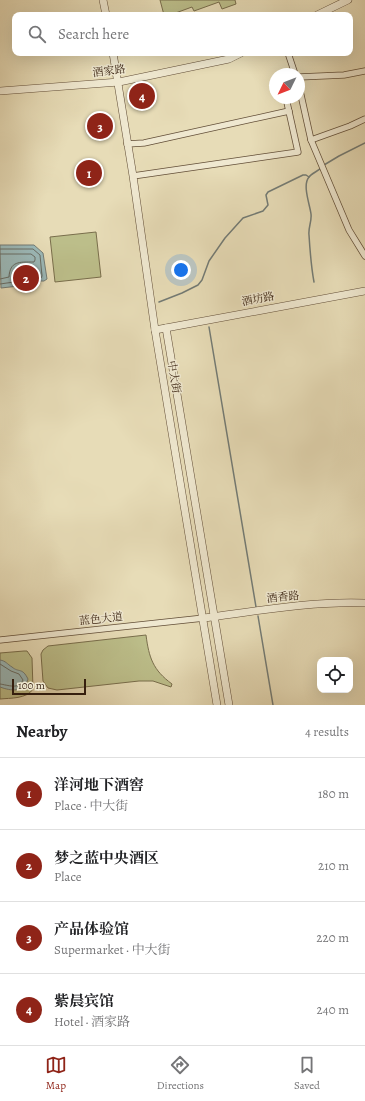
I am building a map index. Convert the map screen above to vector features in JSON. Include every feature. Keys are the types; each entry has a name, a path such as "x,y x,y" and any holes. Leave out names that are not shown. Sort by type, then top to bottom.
{"street":[{"path":"103,0 105,12"},
{"path":"323,12 348,0"},
{"name":"中大街","path":"114,56 119,82 155,330 204,618 217,705"},
{"name":"酒家路","path":"0,91 119,82 229,59 235,56"},
{"path":"289,56 293,68"},
{"path":"305,77 344,75 365,72"},
{"path":"133,176 298,152 287,104"},
{"path":"303,104 310,140 348,230 365,256"},
{"path":"127,144 144,143 289,111"},
{"path":"310,140 365,119"},
{"name":"酒坊路","path":"155,330 365,291"},
{"name":"中大街","path":"166,328 229,705"},
{"name":"酒香路","path":"204,618 342,602 365,603"},
{"name":"蓝色大道","path":"0,640 204,618"}],"green space":[{"path":"160,0 235,0 236,4 222,9 219,2 194,11 192,7 178,12 163,12"},
{"path":"96,232 101,277 55,282 50,237"},
{"path":"146,635 153,663 160,674 172,684 171,687 153,681 139,681 57,690 48,688 43,681 41,654 48,646"},
{"path":"27,651 32,658 33,689 27,695 0,699 0,653"}],"water":[{"path":"0,245 34,245 43,253 47,279 44,281 34,281 32,271 18,272 19,286 1,288"},
{"path":"0,660 14,669 24,673 28,679 23,687 13,690 0,687"}],"waterway":[{"path":"324,165 365,143"},
{"path":"314,282 309,232 311,214 306,185 310,176 321,168"},
{"path":"159,302 198,285 202,280 209,261 225,238 243,218 263,211 268,205 266,195 268,192 303,175 309,177"},
{"path":"209,327 256,607"},
{"path":"258,616 273,705"}],"place":[{"name":"紫晨宾馆","path":"142,96"},
{"name":"产品体验馆","path":"100,126"},
{"name":"洋河地下酒窖","path":"89,173"},
{"name":"梦之蓝中央酒区","path":"26,278"}]}
